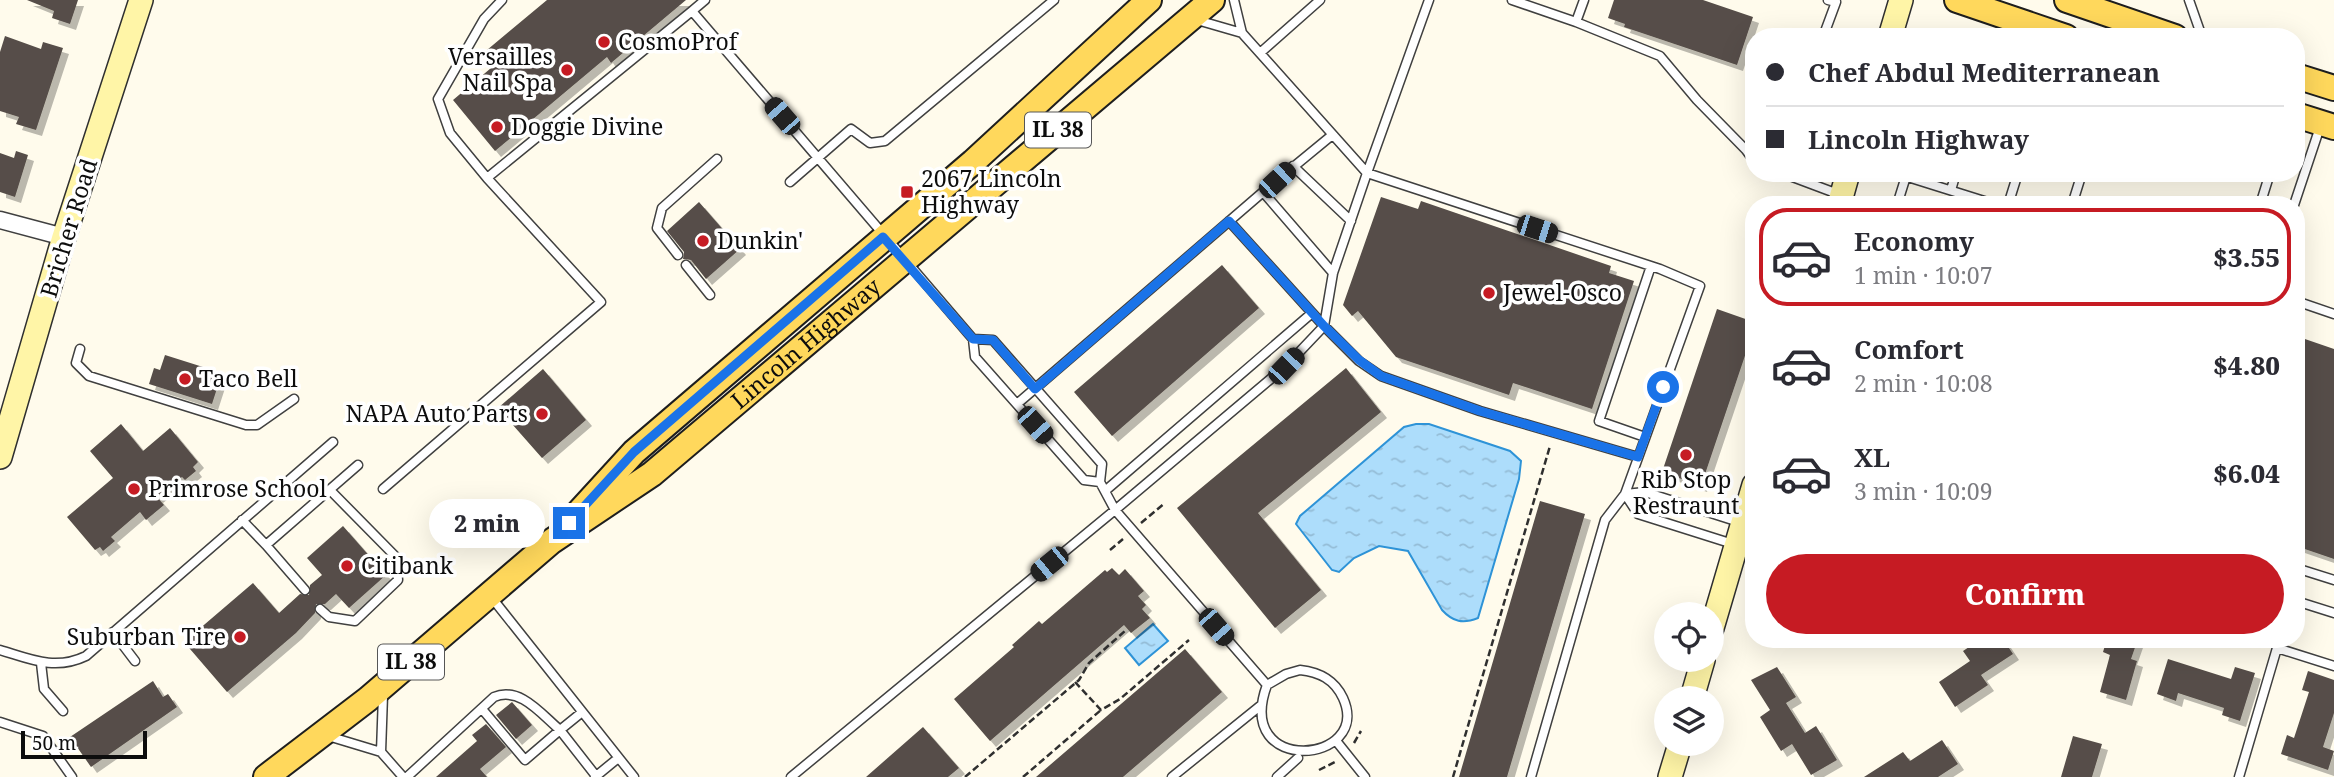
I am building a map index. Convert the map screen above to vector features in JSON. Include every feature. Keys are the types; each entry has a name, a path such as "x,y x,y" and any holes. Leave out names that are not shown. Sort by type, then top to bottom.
{"main road":[{"name":"Lincoln Highway","path":"266,777 384,685 552,541 634,452 973,162 1149,0"},
{"name":"Lincoln Highway","path":"552,541 652,474 1212,0"},
{"path":"1957,0 2039,28"},
{"path":"2067,0 2149,28"},
{"path":"2305,79 2334,89"},
{"path":"2305,118 2328,125"}],"street":[{"name":"Bricher Road","path":"0,457 64,237 141,0"},
{"path":"1893,28 1901,0"},
{"path":"0,220 64,237"},
{"path":"1719,602 1745,514"},
{"path":"1670,777 1676,756"}],"lane":[{"path":"383,489 601,302 487,178 450,133 438,99 484,19 502,0"},
{"path":"487,178 705,0"},
{"path":"790,182 851,130 870,143 885,141 1054,0"},
{"path":"1234,0 1242,33 1331,136 1367,173 1651,267 1700,286 1625,494 1605,520 1531,777"},
{"path":"1260,53 1320,0"},
{"path":"791,777 1286,366 1324,326 1333,273 1429,0"},
{"path":"1512,0 1660,56 1697,100 1745,143"},
{"path":"1576,22 1584,0"},
{"path":"1826,28 1836,2 1828,0"},
{"path":"2189,0 2199,28"},
{"path":"692,11 973,339 975,357 1084,480 1100,482"},
{"path":"1191,19 1242,33"},
{"path":"2305,179 2328,125"},
{"path":"1017,404 1331,136"},
{"path":"678,255 657,228 657,217 662,208 717,159"},
{"path":"1293,166 1351,221"},
{"path":"1812,182 1843,191"},
{"path":"1927,182 1969,196"},
{"path":"1951,190 1953,182"},
{"path":"1263,192 1333,273"},
{"path":"1229,221 1324,326 1359,360 1381,376 1480,411 1638,457"},
{"path":"686,265 710,295"},
{"path":"1645,437 1599,421 1651,267"},
{"path":"2305,304 2334,314"},
{"path":"1105,491 1312,313"},
{"path":"973,339 993,340 1102,464 1100,482 1115,510 1267,685"},
{"path":"80,349 76,363 89,376 246,425 257,425 294,399"},
{"path":"0,650 55,666 72,663 86,656 332,442"},
{"path":"267,545 358,466"},
{"path":"320,608 329,617 355,621 398,580 396,557 330,490"},
{"path":"1625,494 1645,492 1739,534"},
{"path":"1625,494 1638,514 1739,534"},
{"path":"242,520 305,590"},
{"path":"2305,571 2334,580"},
{"path":"489,595 634,777"},
{"path":"2305,604 2334,612"},
{"path":"113,632 135,661"},
{"path":"2239,777 2277,648 2334,666"},
{"path":"41,663 44,689 63,712"},
{"path":"1300,670 1328,678 1338,688 1346,708 1344,730 1336,742 1326,752 1298,758 1284,754 1264,735 1259,721 1260,706 1267,685 1286,674 1300,670"},
{"path":"381,752 384,685"},
{"path":"322,734 381,752 405,777 494,697 513,694 560,730 596,777 617,759"},
{"path":"1172,777 1260,706"},
{"path":"481,709 525,760 581,713"},
{"path":"0,722 43,736 72,777"},
{"path":"1336,742 1365,777"},
{"path":"1277,777 1298,758"}],"path":[{"path":"1453,777 1550,446"},
{"path":"965,777 1075,682 1089,663 1126,630"},
{"path":"1023,777 1189,640"},
{"path":"1075,682 1101,710"}],"water":[{"path":"1429,424 1510,451 1521,461 1519,479 1478,618 1473,620 1454,619 1442,610 1408,551 1379,546 1354,558 1339,572 1332,570 1296,524 1300,516 1404,427"},
{"path":"1153,624 1168,641 1139,665 1125,648"}],"building":[{"path":"27,0 78,0 70,24 52,18 54,11"},
{"path":"547,0 686,0 611,63 607,57 495,151 453,100 497,63 487,50"},
{"path":"1614,0 1703,0 1753,17 1749,28 1745,28 1745,41 1737,65 1624,27 1625,24 1608,18"},
{"path":"5,36 41,49 43,42 63,48 36,130 16,124 19,117 0,111 0,52"},
{"path":"16,151 28,155 15,197 0,192 0,153 14,158"},
{"name":"Jewel-Osco","path":"1381,197 1418,209 1421,201 1611,266 1609,273 1634,281 1592,409 1513,383 1509,395 1396,357 1358,311 1352,316 1343,305"},
{"name":"Dunkin'","path":"699,202 740,249 706,279 691,260 683,259 684,252 667,231"},
{"path":"1222,265 1259,308 1112,436 1074,392"},
{"path":"1717,309 1745,319 1745,356 1701,486 1662,472"},
{"path":"2305,339 2334,349 2334,559 2305,549"},
{"name":"Taco Bell","path":"165,355 222,373 212,404 149,384 154,368 160,370"},
{"path":"1346,368 1381,412 1258,513 1321,590 1275,628 1177,508"},
{"name":"NAPA Auto Parts","path":"543,369 586,420 542,458 498,408"},
{"name":"Primrose School","path":"121,424 143,451 170,428 198,462 193,467 196,471 185,480 182,477 157,497 164,505 146,520 140,512 111,537 115,541 103,551 100,547 95,550 67,517 113,478 90,451"},
{"path":"1540,501 1585,514 1507,777 1459,777"},
{"path":"343,526 386,575 349,608 336,594 325,604 316,604 315,613 296,633 227,692 184,642 253,583 279,613 300,594 309,595 310,585 322,575 307,558"},
{"path":"1112,568 1119,575 1125,569 1144,591 1138,596 1146,605 1142,609 1150,618 1131,633 1124,625 990,741 954,699 1014,647 1012,645 1039,621 1042,624 1105,570 1107,572"},
{"path":"1968,648 2009,648 2013,654 1981,675 1988,685 1955,707 1939,682 1970,661 1963,651"},
{"path":"2104,648 2135,648 2131,659 2137,661 2126,700 2100,692 2110,655 2103,652"},
{"path":"1185,649 1222,692 1123,777 1036,777"},
{"path":"2168,659 2231,679 2235,667 2255,673 2240,721 2222,715 2224,708 2178,693 2176,701 2157,694"},
{"path":"1777,667 1796,697 1786,703 1805,733 1816,726 1837,760 1811,775 1792,744 1781,751 1760,717 1770,710 1751,680"},
{"path":"2308,671 2334,680 2334,713 2323,747 2334,751 2328,770 2281,754 2287,735 2294,738 2309,692 2302,690"},
{"path":"153,681 163,697 168,694 177,707 91,767 70,737"},
{"path":"512,702 532,725 516,739 496,715"},
{"path":"486,724 506,747 480,769 487,777 436,777 477,741 472,735"},
{"path":"923,727 959,768 948,777 866,777"},
{"path":"2073,736 2102,744 2092,777 2061,777"},
{"path":"1942,740 1958,764 1938,777 1864,777 1903,752 1910,761"}],"place":[{"name":"CosmoProf","path":"604,42"},
{"name":"Versailles Nail Spa","path":"567,70"},
{"name":"Doggie Divine","path":"497,127"},
{"name":"2067 Lincoln Highway","path":"907,192"},
{"name":"Dunkin'","path":"703,241"},
{"name":"Jewel-Osco","path":"1489,293"},
{"name":"Taco Bell","path":"185,379"},
{"name":"NAPA Auto Parts","path":"542,414"},
{"name":"Rib Stop Restraunt","path":"1686,455"},
{"name":"Primrose School","path":"134,489"},
{"name":"Citibank","path":"347,566"},
{"name":"Suburban Tire","path":"240,637"}],"route":[{"path":"569,523 634,452 883,237 973,339 993,340 1035,389 1229,221 1324,326 1359,360 1381,376 1480,411 1638,457 1663,387"}]}
